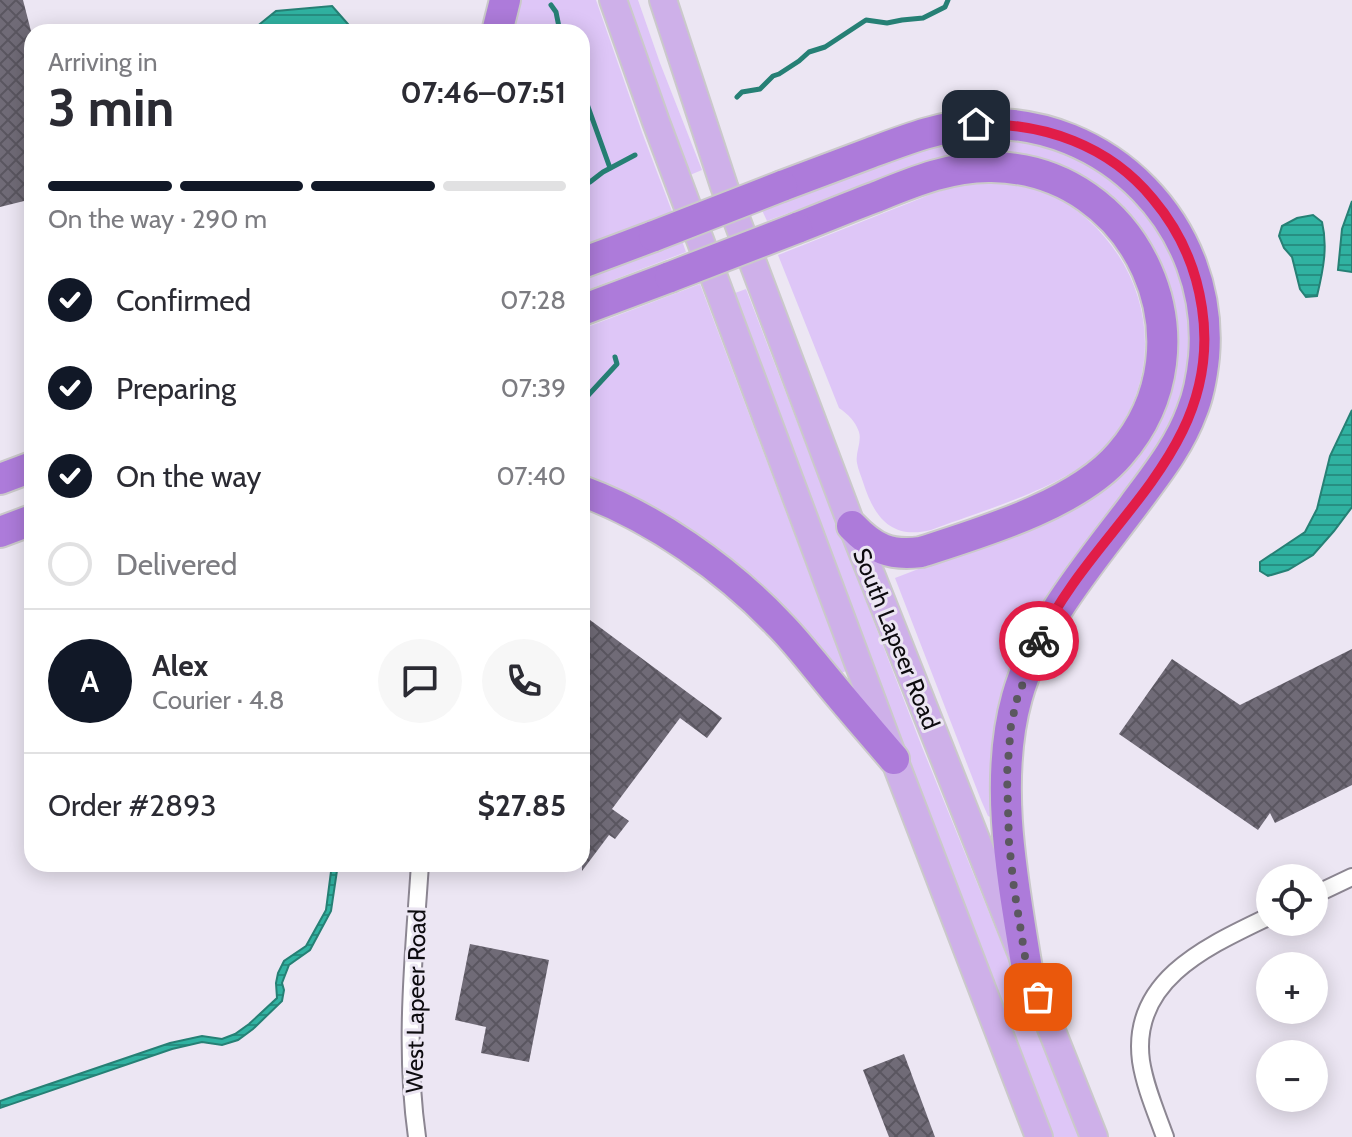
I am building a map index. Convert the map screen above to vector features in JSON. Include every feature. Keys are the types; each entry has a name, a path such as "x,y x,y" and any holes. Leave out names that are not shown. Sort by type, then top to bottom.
{"highway":[{"path":"499,24 505,0"},
{"path":"590,260 923,134 952,127 1001,124 1052,132 1094,151 1148,192 1179,235 1197,281 1204,320 1205,344 1198,394 1184,430 1162,468 1056,610 1032,655 1017,699 1008,748 1007,807 1014,888 1027,969"},
{"path":"590,307 934,175 962,169 1019,168 1044,175 1094,200 1128,237 1141,257 1158,302 1160,369 1147,413 1133,438 1119,456 1088,483 1043,507 921,552 892,553 871,543 852,526"},
{"path":"0,479 24,470"},
{"path":"590,495 660,530 754,599 802,648 894,759"},
{"path":"0,532 24,523"}],"main road":[{"name":"South Lapeer Road","path":"613,0 894,759 1039,1137"},
{"name":"South Lapeer Road","path":"663,0 724,186 852,526 1094,1137"}],"street":[{"name":"West Lapeer Road","path":"417,1137 410,1040 419,872"},
{"path":"1328,888 1352,877"},
{"path":"1165,1137 1141,1057 1141,1029 1145,1015 1161,987 1184,963 1256,923"}],"shaded area":[{"path":"515,0 596,0 673,214 590,246 590,24 509,24"},
{"path":"626,0 638,0 702,170 690,175 667,118"},
{"path":"332,6 348,24 260,24 276,11"},
{"path":"969,134 1047,142 1116,178 1177,256 1195,331 1177,427 1067,578 993,818 988,816 981,800 895,578 1059,515 1100,491 1128,467 1152,432 1175,363 1174,317 1165,276 1140,230 1103,192 1057,165 1019,154 981,153 930,161 767,221 761,208 916,147"},
{"path":"982,182 1018,184 1046,192 1081,214 1110,243 1127,270 1139,299 1144,330 1144,360 1137,391 1125,420 1090,461 1024,496 931,530 905,532 886,523 867,495 857,463 859,432 851,418 839,408 778,255 934,193"},
{"path":"1352,201 1352,272 1338,270 1342,229"},
{"path":"1313,215 1322,222 1324,259 1317,296 1306,297 1300,289 1292,257 1279,236 1282,226 1297,218"},
{"path":"681,238 686,252 590,289 590,272"},
{"path":"700,284 846,671 834,676 590,485 590,326"},
{"path":"746,289 922,747 1080,1137 1054,1137 735,293"},
{"path":"1352,410 1352,507 1313,555 1288,570 1268,576 1260,571 1260,562 1305,532 1317,509 1330,456"},
{"path":"331,872 337,872 331,911 310,950 289,965 282,983 282,1001 238,1040 222,1045 202,1042 172,1049 0,1108 0,1101 170,1043 202,1036 222,1039 235,1034 277,998 276,983 284,961 306,946 326,910"}],"building":[{"path":"0,0 23,0 29,24 24,24 24,201 0,207"},
{"path":"590,620 722,718 707,738 680,718 612,809 629,821 615,839 609,835 590,860"},
{"path":"1352,649 1352,785 1275,823 1270,813 1258,830 1119,734 1172,659 1240,705"},
{"path":"470,944 549,960 529,1062 481,1053 486,1027 455,1020"},
{"path":"904,1054 935,1137 889,1137 863,1070"}],"waterway":[{"path":"737,97 742,92 760,89 773,76 809,52 825,47 866,20 887,23 923,18 945,7 948,0"},
{"path":"551,5 558,24"},
{"path":"590,112 610,168"},
{"path":"590,182 635,155"},
{"path":"590,393 617,364 615,357"}],"way so far":[{"path":"1038,997 1027,969 1014,888 1007,774 1011,725 1017,699 1039,641"}],"route":[{"path":"976,124 1001,124 1052,132 1094,151 1132,177 1162,209 1183,243 1197,281 1204,320 1202,374 1184,430 1162,468 1056,610 1039,641"}]}
